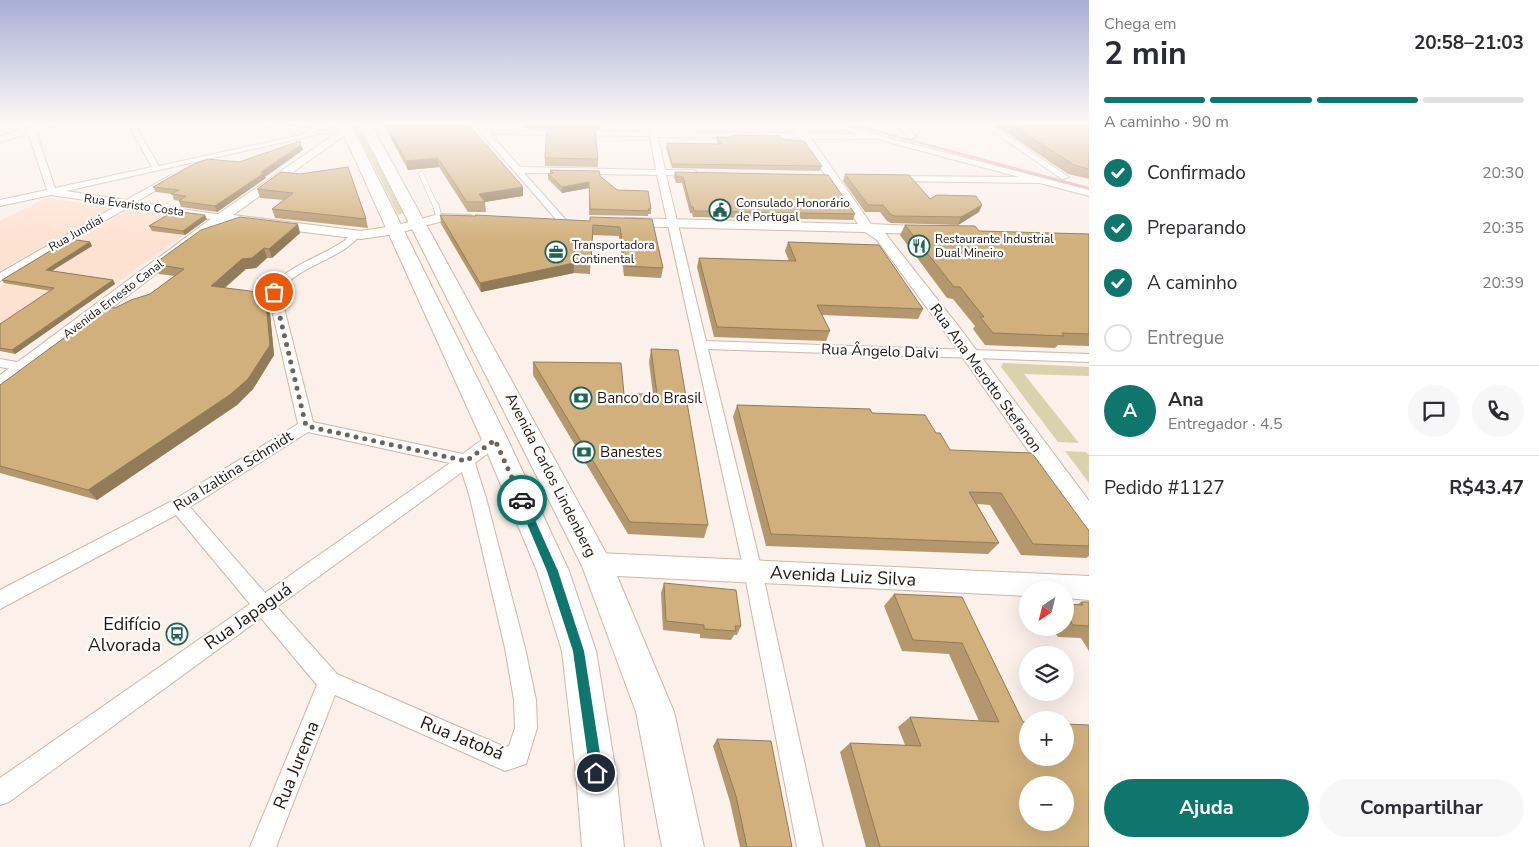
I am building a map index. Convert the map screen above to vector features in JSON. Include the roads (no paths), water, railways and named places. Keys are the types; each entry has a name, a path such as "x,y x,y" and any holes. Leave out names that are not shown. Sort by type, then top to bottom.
{"main road":[{"name":"Avenida Carlos Lindenberg","path":"374,164 417,224 495,440 552,571 579,651 596,773 603,847"},
{"name":"Avenida Carlos Lindenberg","path":"386,164 597,564 655,712 683,847"}],"street":[{"path":"44,164 52,192"},
{"path":"154,164 157,169"},
{"path":"0,203 180,164"},
{"name":"Rua Jundiai","path":"0,278 195,164"},
{"name":"Avenida Ernesto Canal","path":"0,384 296,164"},
{"path":"512,164 567,221"},
{"path":"659,164 753,571 810,847"},
{"name":"Rua Ana Merotto Stefanon","path":"826,164 834,177 878,231 1089,519"},
{"path":"978,164 1089,194"},
{"path":"1011,164 1089,184"},
{"path":"1044,164 1065,178"},
{"path":"518,170 699,174"},
{"path":"883,178 1040,180"},
{"name":"Rua Evaristo Costa","path":"52,192 125,205 356,234 417,224 481,218"},
{"path":"544,220 567,221"},
{"path":"608,222 878,231 942,230"},
{"name":"Rua Izaltina Schmidt","path":"0,600 178,506 306,426 274,292 288,278 346,244 356,234"},
{"name":"Rua Ângelo Dalvi","path":"702,345 1089,358"},
{"path":"0,363 22,367"},
{"path":"306,426 466,461"},
{"name":"Rua Japaguá","path":"0,792 495,440"},
{"name":"Rua Jatobá","path":"178,506 329,682 504,759 518,756 526,728 526,700 478,498 466,461"},
{"name":"Avenida Luiz Silva","path":"597,564 1089,588"},
{"name":"Rua Jurema","path":"263,847 329,682"}],"lane":[{"path":"417,224 438,210 421,174"}],"place":[{"name":"Consulado Honorário de Portugal","path":"720,210"},
{"name":"Restaurante Industrial Dual Mineiro","path":"919,246"},
{"name":"Transportadora Continental","path":"556,252"},
{"name":"Banco do Brasil","path":"581,398"},
{"name":"Banestes","path":"584,452"},
{"name":"Edifício Alvorada","path":"177,634"}]}
